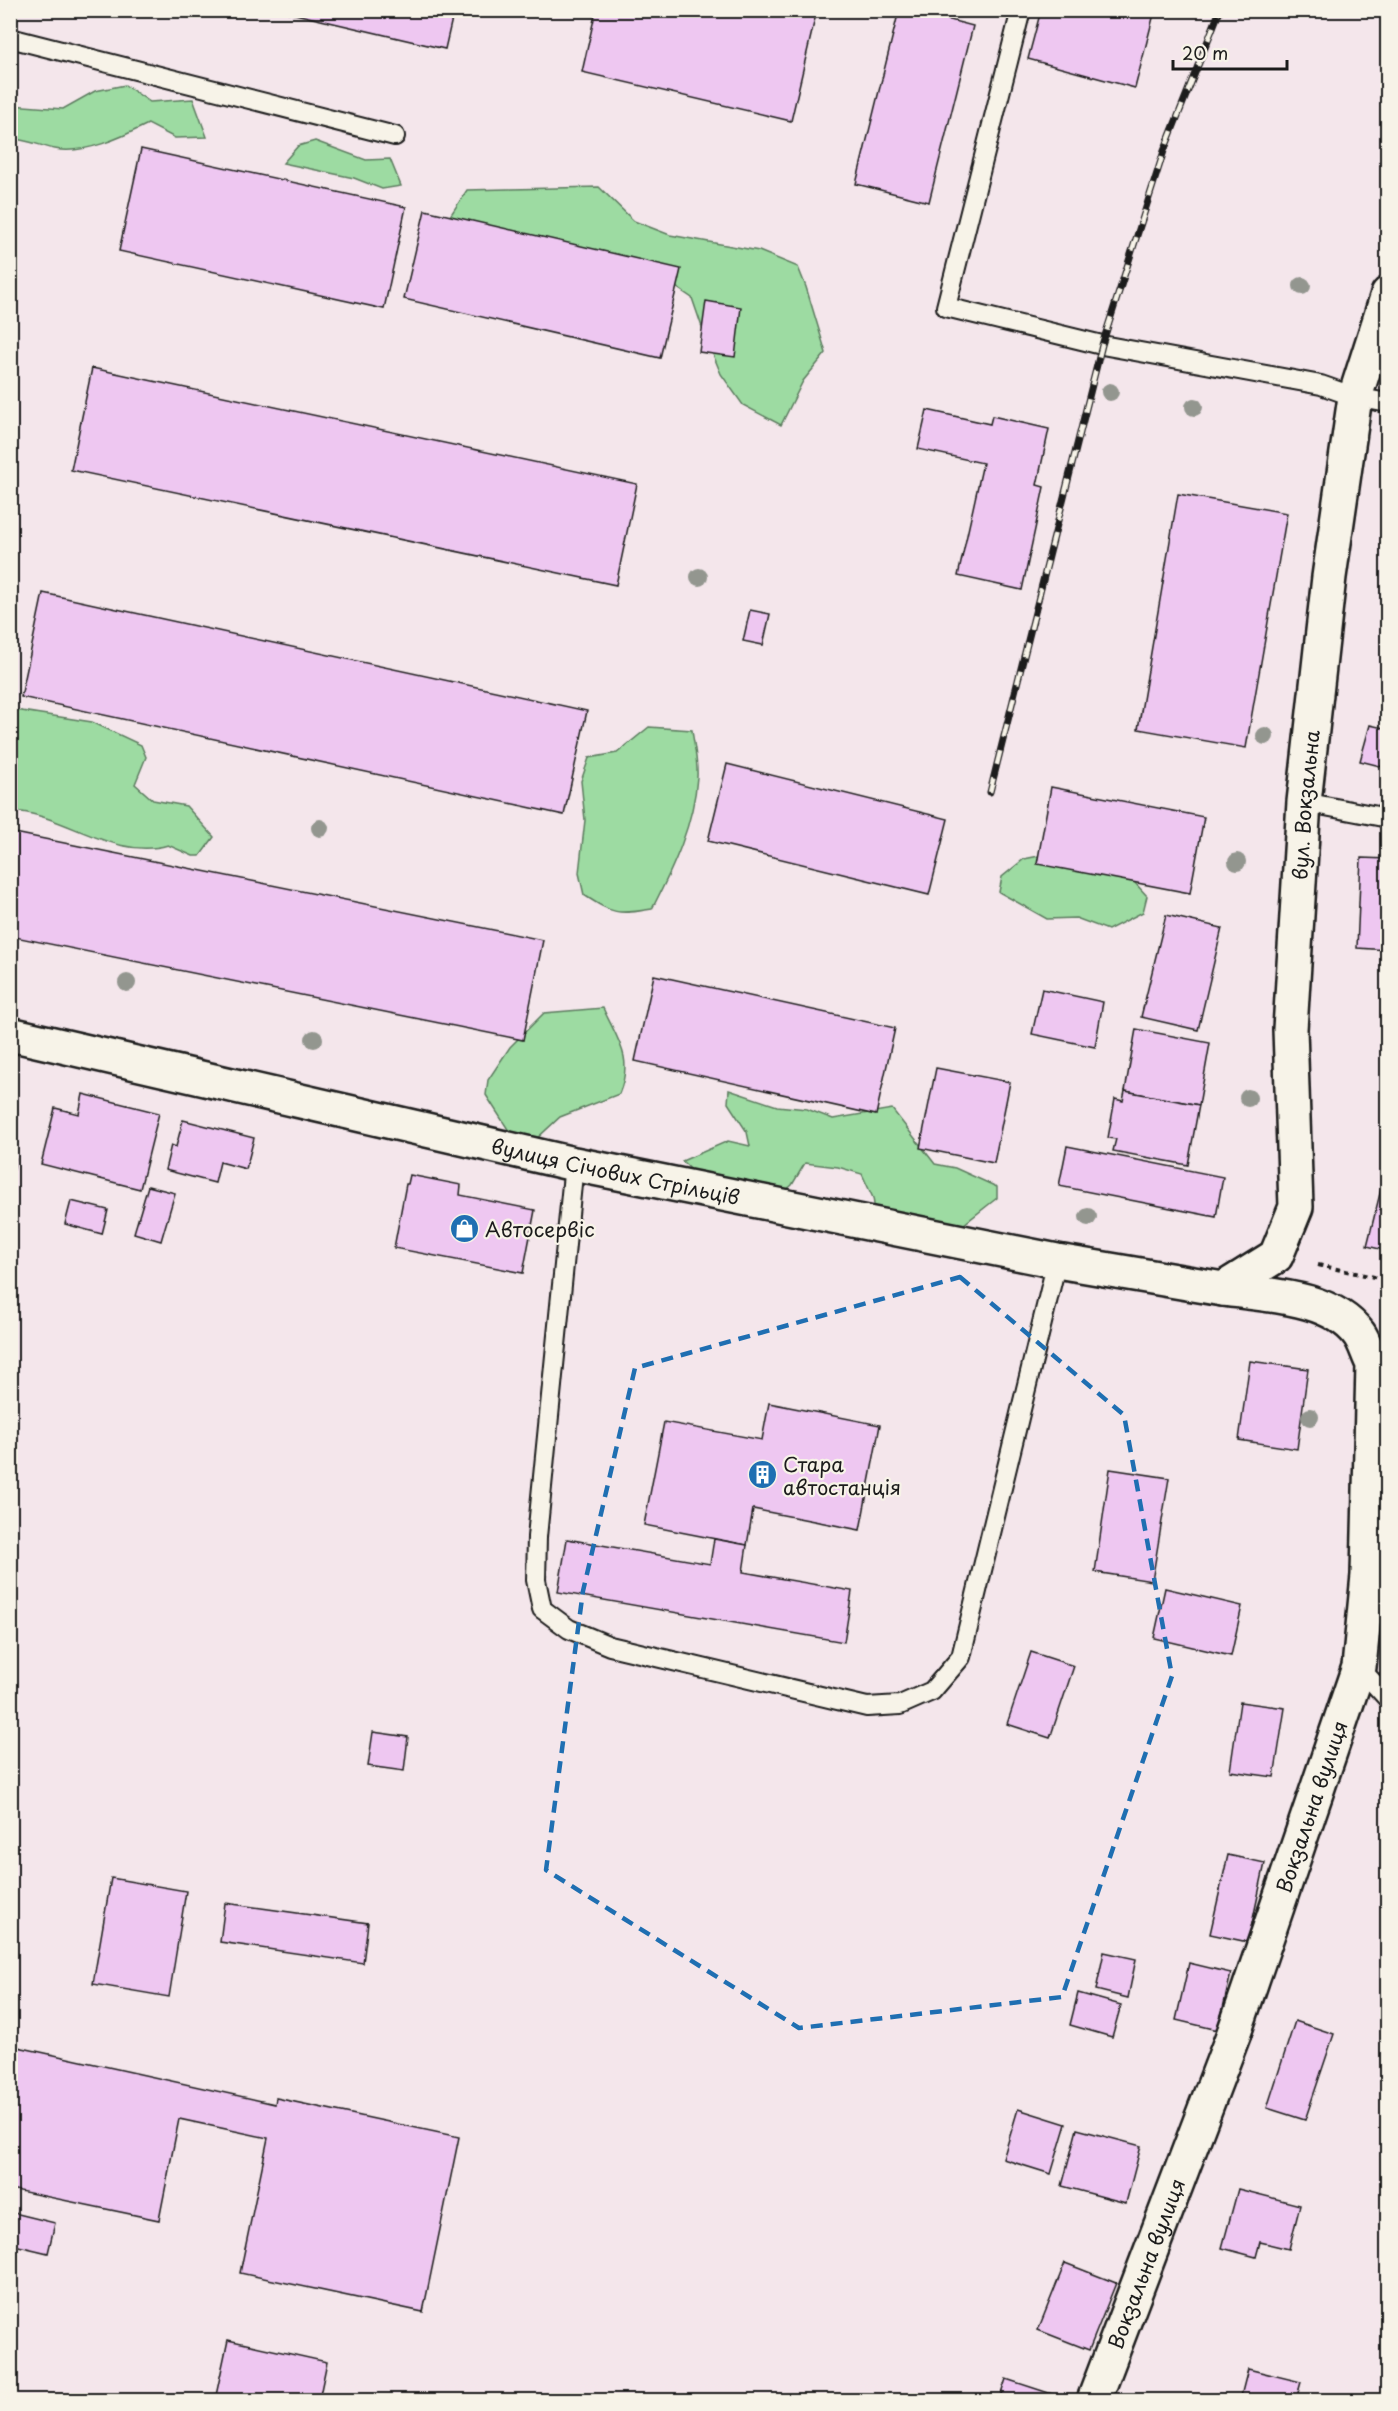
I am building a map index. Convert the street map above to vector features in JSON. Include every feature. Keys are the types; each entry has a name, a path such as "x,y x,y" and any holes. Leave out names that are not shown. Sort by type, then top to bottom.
{"street":[{"name":"вул. Вокзальна","path":"1276,1256 1296,1207 1290,1029 1304,802 1329,577 1355,397 1388,294"},
{"name":"вулиця Січових Стрільців","path":"10,1034 574,1164 1057,1262 1223,1289"},
{"path":"1223,1289 1276,1256"},
{"name":"Вокзальна вулиця","path":"1094,2400 1234,2033 1359,1667 1368,1575 1372,1364 1359,1334 1336,1314 1310,1302 1223,1289"}],"lane":[{"path":"1021,10 946,307 1102,345 1321,385 1355,397 1388,403"},
{"path":"10,38 395,136"},
{"path":"1304,802 1388,818"},
{"path":"574,1164 537,1537 536,1580 542,1609 569,1629 610,1646 867,1707 900,1705 932,1691 961,1657 1057,1262"},
{"path":"1359,1667 1388,1699"}],"path":[{"path":"1276,1256 1388,1280"}],"highlighted area":[{"path":"960,1277 1124,1415 1172,1676 1062,1997 799,2028 546,1870 583,1591 635,1368"}],"green space":[{"path":"125,85 150,102 193,99 207,137 175,138 148,124 115,139 78,149 55,149 28,141 11,139 11,105 63,109 95,91"},
{"path":"315,141 366,160 390,159 401,186 382,189 354,178 283,163 298,146"},
{"path":"599,187 634,221 670,235 759,251 798,267 826,353 803,381 781,425 743,405 721,374 692,298 655,273 450,216 467,190"},
{"path":"10,711 92,722 141,745 146,757 135,784 153,800 186,806 214,837 200,856 193,856 168,845 148,848 128,847 50,819 11,811"},
{"path":"649,727 692,730 697,777 692,812 681,845 652,909 631,912 616,911 584,895 579,873 585,820 581,781 589,758 617,753"},
{"path":"1054,853 1125,872 1147,896 1143,912 1108,930 1076,918 1047,919 999,892 1002,877 1024,859"},
{"path":"603,1008 619,1040 624,1060 625,1070 619,1094 560,1117 533,1142 509,1131 486,1095 488,1080 510,1047 544,1013"},
{"path":"729,1090 777,1106 807,1109 833,1119 892,1109 935,1164 955,1168 997,1187 997,1198 964,1224 941,1234 876,1217 873,1198 862,1174 838,1167 805,1163 792,1185 780,1195 703,1181 682,1161 728,1141 750,1146 747,1132 728,1103"}],"building":[{"path":"278,10 454,10 445,49"},
{"path":"596,10 803,10 816,14 791,121 582,72"},
{"path":"899,10 912,10 973,26 929,202 856,184"},
{"path":"1041,10 1155,10 1135,88 1028,59"},
{"path":"141,149 406,207 384,309 119,251"},
{"path":"425,210 681,269 660,358 404,299"},
{"path":"706,301 741,307 735,357 699,352"},
{"path":"92,368 637,484 616,585 71,470"},
{"path":"927,410 990,424 992,416 1049,429 1037,485 1044,487 1022,590 958,576 983,463 918,449"},
{"path":"1178,494 1287,513 1246,748 1138,729"},
{"path":"43,593 587,711 564,815 21,697"},
{"path":"750,610 770,614 763,645 743,641"},
{"path":"1370,725 1388,729 1388,768 1360,761"},
{"path":"727,764 948,819 929,895 708,841"},
{"path":"1051,787 1204,817 1190,893 1037,864"},
{"path":"10,832 543,940 523,1040 10,936"},
{"path":"1361,858 1388,859 1388,950 1357,948"},
{"path":"1166,915 1222,928 1198,1030 1141,1017"},
{"path":"654,975 895,1028 876,1115 635,1061"},
{"path":"1042,989 1103,1002 1095,1047 1032,1034"},
{"path":"1136,1029 1210,1043 1199,1105 1125,1091"},
{"path":"936,1068 1010,1082 994,1163 920,1148"},
{"path":"1125,1091 1199,1105 1188,1165 1113,1151 1116,1139 1108,1138 1115,1099 1123,1101"},
{"path":"83,1094 159,1113 140,1189 41,1164 55,1108 79,1114"},
{"path":"183,1120 254,1138 246,1169 220,1162 215,1183 165,1170 171,1145 176,1147"},
{"path":"1067,1146 1223,1177 1216,1217 1059,1186"},
{"path":"10,1157 15,1158 10,1196"},
{"path":"1385,1173 1388,1173 1388,1251 1367,1246"},
{"name":"Автосервіс","path":"410,1175 461,1185 460,1195 535,1210 523,1273 394,1248 406,1184 408,1184"},
{"path":"148,1186 175,1193 161,1241 134,1233"},
{"path":"71,1201 108,1210 102,1234 65,1224"},
{"path":"1250,1361 1308,1369 1297,1449 1239,1440"},
{"name":"Стара автостанція","path":"769,1403 880,1425 860,1530 753,1509 747,1545 644,1525 664,1422 762,1440"},
{"path":"1110,1469 1169,1478 1152,1581 1095,1572"},
{"path":"567,1539 710,1564 714,1539 747,1545 743,1572 852,1591 844,1642 558,1592"},
{"path":"1165,1588 1242,1606 1231,1656 1154,1638"},
{"path":"1031,1652 1074,1666 1050,1738 1007,1724"},
{"path":"1240,1702 1285,1708 1274,1777 1230,1771"},
{"path":"373,1732 408,1737 404,1771 368,1766"},
{"path":"1228,1855 1265,1863 1248,1942 1210,1934"},
{"path":"111,1878 186,1891 169,1997 93,1984"},
{"path":"225,1903 368,1923 363,1963 220,1942"},
{"path":"1104,1952 1136,1959 1128,1998 1096,1990"},
{"path":"1189,1963 1231,1973 1218,2030 1176,2020"},
{"path":"1078,1993 1121,2005 1112,2037 1070,2025"},
{"path":"1295,2021 1334,2034 1305,2120 1267,2108"},
{"path":"18,2047 275,2104 276,2098 459,2137 423,2312 240,2273 268,2138 179,2119 159,2220 10,2189 10,2082"},
{"path":"1018,2109 1066,2124 1051,2174 1003,2159"},
{"path":"1077,2129 1141,2146 1126,2203 1062,2186"},
{"path":"1238,2189 1300,2205 1289,2249 1260,2242 1256,2257 1222,2248"},
{"path":"10,2212 55,2223 48,2253 10,2244"},
{"path":"1065,2263 1116,2283 1089,2350 1038,2330"},
{"path":"228,2340 327,2362 319,2400 215,2400"},
{"path":"1248,2369 1301,2382 1296,2400 1240,2400"},
{"path":"1006,2379 1061,2397 1059,2400 999,2400"}],"railway":[{"path":"990,792 1102,345 1164,151 1220,10"}],"place":[{"name":"Автосервіс","path":"464,1229"},
{"name":"Стара автостанція","path":"762,1475"}]}
